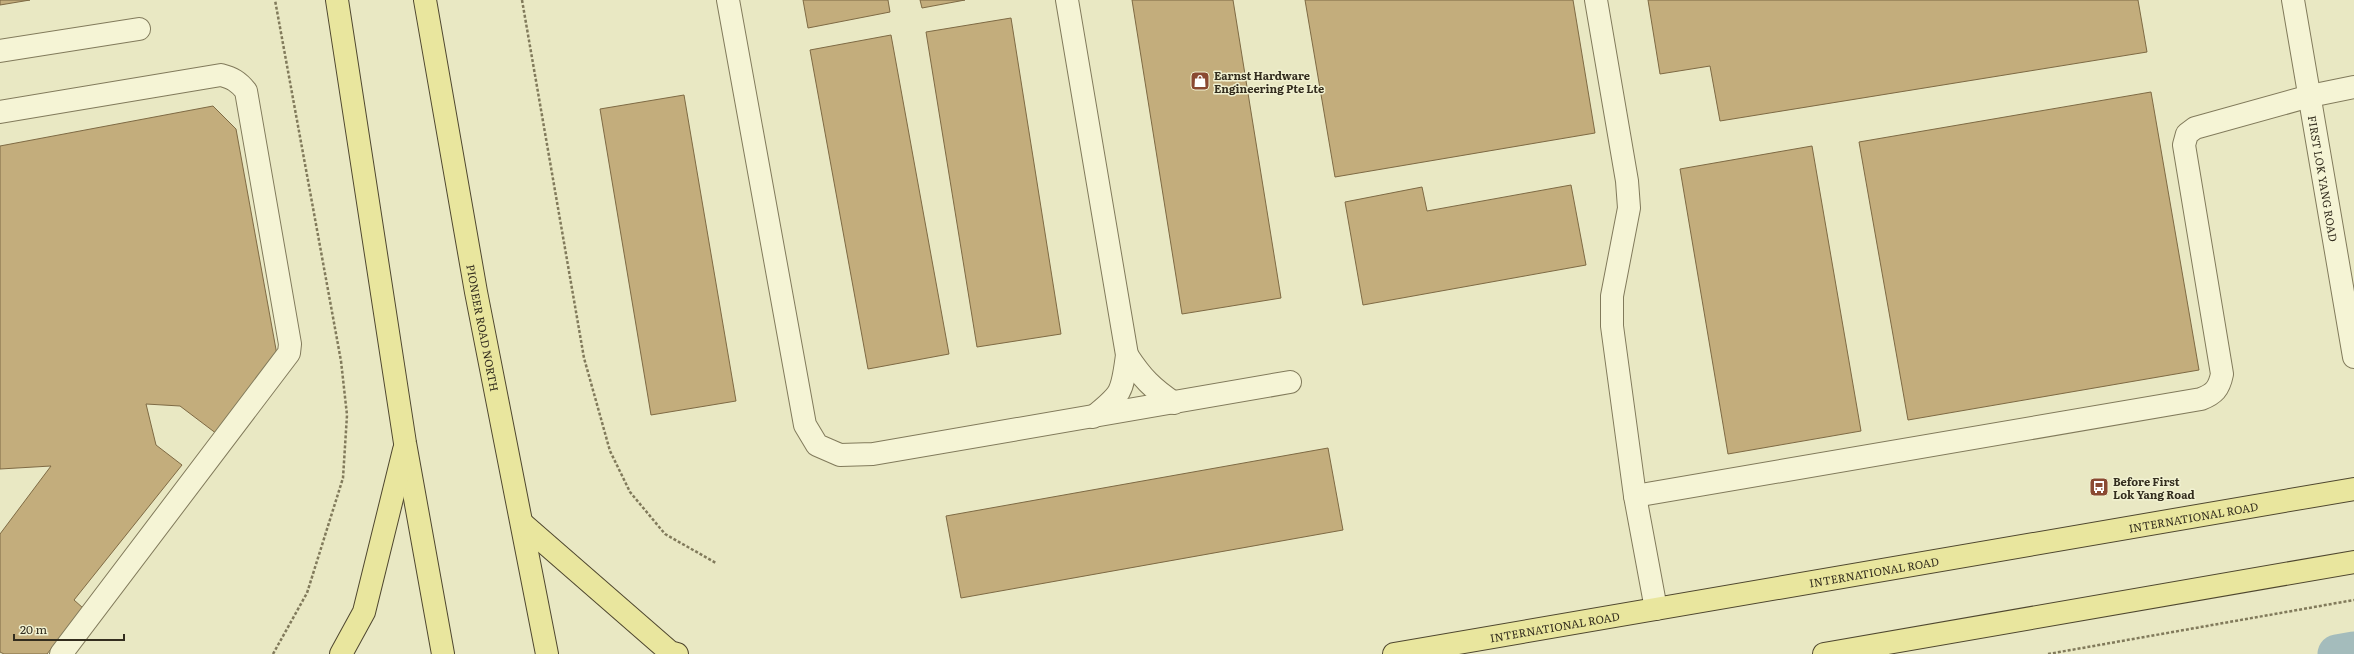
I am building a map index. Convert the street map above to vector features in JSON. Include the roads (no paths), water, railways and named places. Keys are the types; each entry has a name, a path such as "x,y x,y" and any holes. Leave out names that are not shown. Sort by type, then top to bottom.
{"main road":[{"path":"337,0 405,442 443,654"},
{"name":"PIONEER ROAD NORTH","path":"425,0 476,292 523,524 547,654"},
{"path":"341,654 364,612 405,442"},
{"name":"INTERNATIONAL ROAD","path":"1394,654 2354,489"},
{"path":"523,524 670,652 677,654"},
{"path":"1824,654 2354,562"}],"street":[{"path":"728,0 805,425 817,445 840,455 873,454 1290,382"},
{"path":"1067,0 1127,355 1122,389 1112,401 1092,417"},
{"path":"1596,0 1627,181 1628,208 1612,296 1612,326 1635,496 1656,609"},
{"name":"FIRST LOK YANG ROAD","path":"2293,0 2354,357"},
{"path":"0,51 139,29"},
{"path":"0,112 221,75 232,78 240,84 246,91 290,344 289,353 61,654"},
{"path":"1635,496 2201,399 2212,394 2220,386 2222,374 2184,145 2188,134 2195,128 2310,96 2354,88"},
{"path":"1127,355 1142,378 1153,389 1174,403"}],"waterway":[{"path":"2337,654 2354,651"}],"place":[{"name":"Earnst Hardware Engineering Pte Lte","path":"1200,81"},
{"name":"Before First Lok Yang Road","path":"2099,487"}]}
